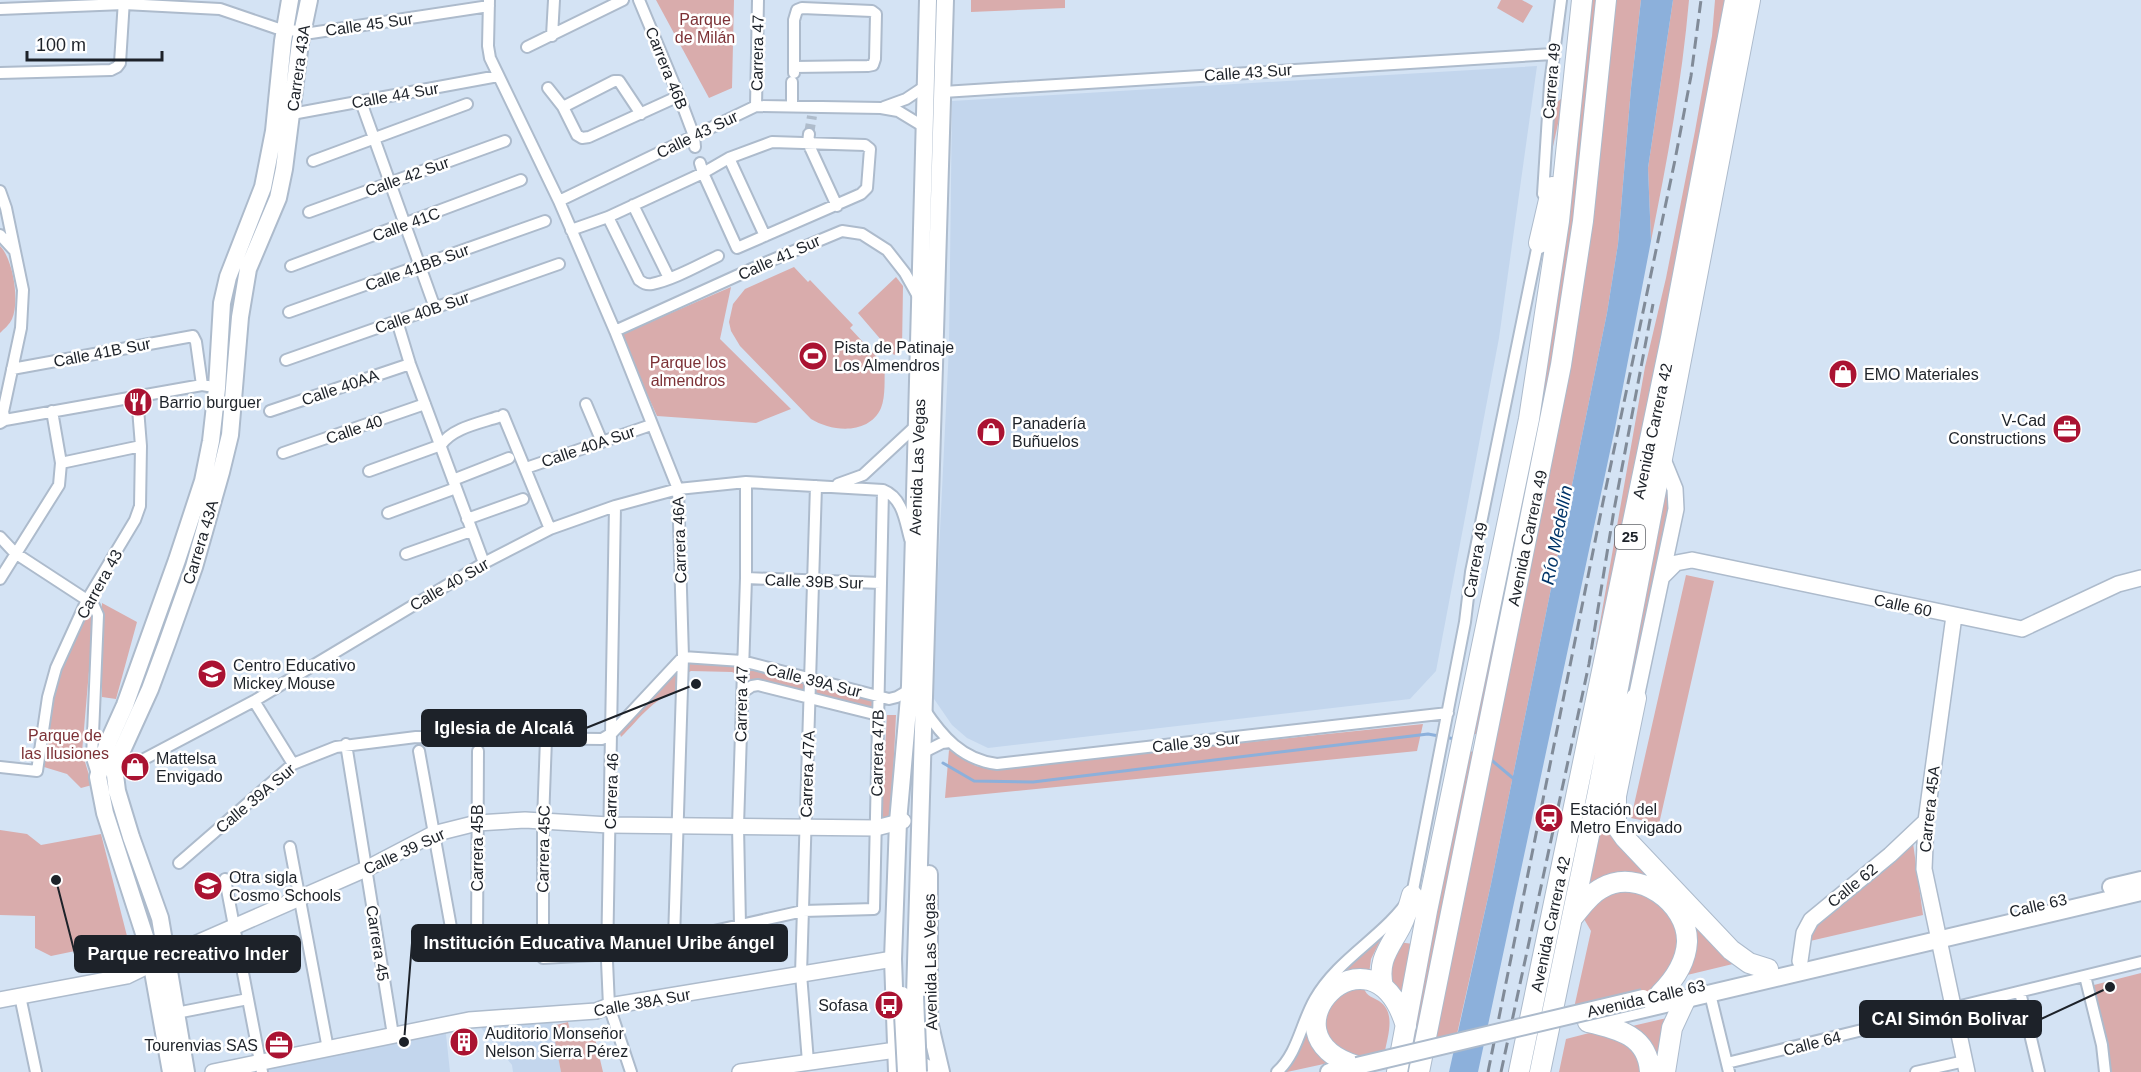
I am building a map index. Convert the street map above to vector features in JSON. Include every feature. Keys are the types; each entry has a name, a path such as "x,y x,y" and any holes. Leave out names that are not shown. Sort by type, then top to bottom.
{"highway":[{"name":"Avenida Carrera 49","path":"1396,1072 1406,1026 1454,729 1529,419 1559,221 1582,0"},
{"name":"Avenida Carrera 49","path":"1419,1072 1561,365 1579,254 1606,0"},
{"name":"Avenida Carrera 42","path":"1519,1072 1671,338 1735,0"},
{"name":"Avenida Carrera 42","path":"1544,1067 1750,0"},
{"path":"1539,243 1572,108"},
{"path":"1696,207 1719,166"},
{"path":"1524,554 1529,419"},
{"path":"1617,827 1616,796 1636,698"},
{"path":"1598,792 1617,827 1731,950 1749,963 1768,969"},
{"path":"1572,919 1595,892 1612,884 1638,883 1658,892 1668,900 1683,922 1687,944 1681,966 1669,985 1651,996"},
{"path":"1383,987 1381,967 1387,950 1405,918 1412,895"},
{"path":"1365,1069 1336,1057 1319,1038 1315,1019 1318,1007 1330,991 1345,981 1355,979 1366,980 1383,987 1399,1005 1406,1026"},
{"path":"1665,1072 1672,1028 1685,1000"},
{"path":"1588,1022 1616,1029 1636,1040 1645,1049 1650,1072"}],"main road":[{"name":"Carrera 43A","path":"106,776 120,755 168,643 194,567 230,435 240,316 248,269 278,198 292,114 293,31 290,0"},
{"name":"Carrera 43A","path":"171,1072 149,949 105,813 107,745 125,705 203,481 211,441 209,386 222,303 228,277 263,187 293,31 309,0"},
{"name":"Avenida Las Vegas","path":"897,1072 893,959 909,690 914,554 928,0"},
{"name":"Avenida Las Vegas","path":"908,996 924,749 922,706 934,409 945,0"},
{"path":"917,453 922,453 927,458 926,475 930,493"},
{"path":"906,734 915,737 924,749"},
{"name":"Avenida Las Vegas","path":"924,749 929,776 929,1021 941,1072"},
{"name":"Carrera 43A","path":"106,776 117,791 160,918 186,1072"},
{"name":"Avenida Las Vegas","path":"900,822 908,996 914,1069"},
{"name":"Calle 63","path":"1936,935 2141,880"},
{"name":"Calle 63","path":"1936,935 2141,892"},
{"name":"Avenida Calle 63","path":"1365,1069 1651,996 1800,961 1936,935"},
{"name":"Avenida Calle 63","path":"1365,1069 1685,1000 1936,935"},
{"path":"895,1029 914,1032 929,1021"},
{"path":"1329,1072 1365,1069"}],"street":[{"path":"552,36 554,0"},
{"path":"526,47 623,0"},
{"name":"Carrera 46B","path":"639,0 679,96 695,142"},
{"name":"Carrera 47","path":"756,106 758,0"},
{"name":"Carrera 49","path":"1454,729 1448,713 1465,622 1471,572 1539,243 1553,54 1561,0"},
{"name":"Calle 45 Sur","path":"0,9 124,2 222,4 276,28 311,33 489,3"},
{"path":"0,73 111,70 117,67 120,63 124,2"},
{"name":"Carrera 46A","path":"489,3 490,58 559,201 615,331 678,489 683,657 674,939"},
{"path":"792,106 794,20 797,10 872,11 876,14 873,65 793,74"},
{"name":"Calle 43 Sur","path":"943,92 1553,54"},
{"name":"Calle 44 Sur","path":"292,114 498,76"},
{"path":"563,107 608,84 620,81 641,114"},
{"path":"881,108 906,99 927,85"},
{"path":"548,88 563,107 577,135 582,138 679,96"},
{"path":"361,102 435,308"},
{"path":"313,161 467,104"},
{"name":"Calle 43 Sur","path":"559,201 695,142 756,106 792,106 812,111 881,108"},
{"path":"881,108 898,111 926,128"},
{"path":"809,139 837,206"},
{"path":"571,230 608,217 702,168 772,142 809,139 865,145 870,149 867,188 861,194 737,248 702,168"},
{"name":"Calle 42 Sur","path":"309,212 505,141"},
{"path":"729,159 765,236"},
{"name":"Calle 41C","path":"291,266 521,180"},
{"path":"1,196 23,290 21,328 3,421 137,396 209,386"},
{"path":"633,205 669,278"},
{"path":"608,217 639,280 645,284 669,278 718,256"},
{"name":"Calle 41BB Sur","path":"289,312 545,221"},
{"name":"Calle 41 Sur","path":"615,331 842,231 862,234 887,250 921,302"},
{"path":"0,235 15,252"},
{"name":"Calle 40B Sur","path":"286,360 559,264"},
{"path":"397,321 410,364 483,563"},
{"name":"Carrera 43A","path":"193,336 209,386"},
{"name":"Calle 41B Sur","path":"12,369 193,336"},
{"name":"Calle 40AA","path":"270,411 410,364"},
{"name":"Carrera 43","path":"0,767 37,771 51,682 87,600 135,520 141,493 141,446 137,396"},
{"name":"Calle 40","path":"283,453 425,404"},
{"path":"586,404 602,442"},
{"name":"Calle 40 Sur","path":"830,486 863,475 934,409"},
{"path":"0,579 59,485 61,463 52,411"},
{"path":"369,471 441,445 445,438 453,434 501,416 526,468 550,529"},
{"name":"Calle 40A Sur","path":"526,468 651,425"},
{"path":"61,463 141,446"},
{"name":"Avenida Carrera 42","path":"1606,754 1636,698 1662,577 1676,500 1675,489 1662,457"},
{"path":"388,513 509,459"},
{"name":"Carrera 47","path":"740,925 738,826 746,578 746,482"},
{"name":"Calle 40 Sur","path":"106,776 254,701 483,563 550,529 615,506 678,489 746,482 883,490"},
{"name":"Carrera 47A","path":"807,1062 801,974 816,486"},
{"path":"883,490 896,498 901,508 914,554"},
{"name":"Carrera 47B","path":"803,911 874,909 883,490"},
{"path":"467,519 523,499"},
{"name":"Carrera 46","path":"615,506 609,825 609,1006 631,1072"},
{"path":"406,554 471,531"},
{"path":"0,537 15,553 87,600"},
{"name":"Calle 60","path":"1662,577 1676,563 1692,560 2022,629 2118,584 2141,578"},
{"name":"Calle 39B Sur","path":"746,578 881,583"},
{"name":"Carrera 43A","path":"87,600 99,615 92,758 106,776"},
{"name":"Carrera 45A","path":"1954,616 1926,821 1924,869 1936,935 1966,1067"},
{"path":"612,733 683,657"},
{"name":"Calle 39A Sur","path":"683,657 742,661 879,697 893,699 909,690"},
{"name":"Calle 39A Sur","path":"743,692 758,685 878,715"},
{"path":"254,701 293,764"},
{"name":"Calle 39 Sur","path":"922,706 939,732 950,742 970,756 997,764 1448,713"},
{"name":"Calle 39A Sur","path":"179,863 293,764 345,744 416,737 602,739 612,733"},
{"name":"Carrera 45C","path":"546,739 543,821 543,958 608,954"},
{"path":"924,749 950,742"},
{"name":"Carrera 45","path":"345,744 393,1035"},
{"path":"419,751 456,955"},
{"name":"Carrera 45B","path":"477,751 477,946 542,942"},
{"path":"1277,1072 1290,1057 1308,1012 1322,987 1342,965 1395,917 1412,895 1450,751"},
{"name":"Calle 39 Sur","path":"0,1000 127,976 366,869 433,834 477,823 525,820 609,825 876,828 900,822"},
{"name":"Calle 62","path":"1800,961 1804,933 1811,920 1890,855 1926,821"},
{"path":"290,847 328,1049"},
{"path":"225,879 261,1067"},
{"path":"608,954 803,911"},
{"name":"Calle 38A Sur","path":"213,1072 261,1067 328,1049 469,1020 596,1011 609,1006 893,959"},
{"name":"Calle 64","path":"1728,1068 1953,1008 2141,962"},
{"path":"2085,976 2102,1045 2105,1072"},
{"path":"2020,992 2039,1072"},
{"path":"1710,994 1728,1068"},
{"path":"20,996 36,1072"},
{"path":"176,1013 248,999"},
{"path":"740,1072 768,1070 807,1062 896,1050 914,1069 934,1072"},
{"path":"1916,1072 1966,1067"}],"shaded area":[{"path":"1537,66 1499,338 1436,671 1410,699 988,748 967,738 952,725 932,696 949,346 952,101"},
{"path":"551,1014 561,1072 513,1072 512,1065 477,1023"},
{"path":"445,1025 450,1072 262,1072 260,1062"}],"green space":[{"name":"Parque de Milán","path":"656,0 734,0 732,88 709,98"},
{"path":"971,0 1065,0 1065,8 971,12"},
{"path":"1501,0 1522,0 1533,6 1523,23 1497,8"},
{"path":"1588,0 1599,0 1564,305 1529,493 1556,300"},
{"path":"1614,0 1641,0 1618,244 1607,313 1491,884 1457,1034 1431,1042 1483,799"},
{"path":"1673,0 1689,0 1673,121 1651,241 1648,168"},
{"path":"1715,0 1728,0 1647,411 1592,668 1645,367 1666,278 1695,131 1712,36"},
{"path":"1564,96 1547,174 1551,108"},
{"path":"0,246 12,270 15,302 12,319 0,333"},
{"name":"Pista de Patinaje Los Almendros","path":"794,267 808,282 810,280 853,325 850,328 885,366 881,408 875,417 859,427 829,427 811,419 740,346 731,331 729,322 733,304 745,289"},
{"path":"896,277 903,286 902,349 894,355 858,313"},
{"name":"Parque los almendros","path":"731,287 720,339 791,409 756,423 657,416 620,335"},
{"path":"1664,479 1670,510 1631,695 1621,709"},
{"path":"1519,510 1502,621 1480,735 1470,733"},
{"path":"1686,575 1714,581 1659,824 1631,818"},
{"path":"102,603 137,622 116,699 102,697"},
{"name":"Parque de las Ilusiones","path":"86,609 94,613 82,752 92,785 81,788 67,774 44,767 54,688"},
{"path":"684,659 742,661 873,695 872,713 745,678 732,672 691,671 689,672 688,692 678,692 659,700 621,737 618,728"},
{"path":"887,715 896,715 891,818 881,818"},
{"path":"1423,724 1417,751 945,798 949,750 976,766 1000,770"},
{"path":"1466,750 1477,753 1418,1045 1410,1047"},
{"path":"1601,816 1737,963 1683,976 1691,958 1658,884 1585,893"},
{"path":"0,830 27,834 41,845 101,834 128,940 51,956 35,948 35,916 0,915"},
{"path":"1913,843 1923,915 1810,941 1815,925"},
{"path":"1625,887 1656,897 1678,926 1680,949 1658,991 1574,1008 1591,931 1584,919 1596,901"},
{"path":"1385,931 1371,959 1369,974 1340,978 1328,989 1317,1006 1312,1025 1314,1041 1333,1062 1287,1072 1284,1068 1294,1054 1321,995 1346,966"},
{"path":"1398,942 1413,944 1404,1004 1388,981"},
{"path":"2141,973 2141,1072 2111,1072 2094,985"},
{"path":"1363,985 1367,993 1388,1011 1390,1024 1388,1038 1385,1051 1350,1058 1328,1042 1323,1010 1333,996"},
{"path":"1671,1017 1659,1072 1628,1027"},
{"path":"568,1022 572,1038 594,1034 603,1072 561,1072 552,1026"},
{"path":"1597,1031 1632,1046 1645,1072 1559,1072 1566,1039"}],"water":[{"path":"1641,0 1673,0 1648,168 1651,241 1615,428 1478,1072 1449,1072 1491,884 1607,313 1618,244"}],"waterway":[{"path":"943,763 974,781 1033,782 1428,734 1455,739"},
{"path":"1489,758 1514,779"}],"tunnel":[{"path":"809,134 812,116"}],"railway":[{"path":"1488,1072 1603,502 1675,160 1691,76 1701,0"},
{"path":"1501,1072 1589,664 1614,510 1653,304"}],"place":[{"name":"Pista de Patinaje Los Almendros","path":"813,356"},
{"name":"EMO Materiales","path":"1843,374"},
{"name":"Barrio burguer","path":"138,402"},
{"name":"V-Cad Constructions","path":"2067,429"},
{"name":"Panadería Buñuelos","path":"991,432"},
{"name":"Centro Educativo Mickey Mouse","path":"212,674"},
{"name":"Iglesia de Alcalá","path":"696,684"},
{"name":"Mattelsa Envigado","path":"135,767"},
{"name":"Estación del Metro Envigado","path":"1549,818"},
{"name":"Parque recreativo Inder","path":"56,880"},
{"name":"Otra sigla Cosmo Schools","path":"208,886"},
{"name":"CAI Simón Bolivar","path":"2110,987"},
{"name":"Sofasa","path":"889,1005"},
{"name":"Institución Educativa Manuel Uribe ángel","path":"404,1042"},
{"name":"Auditorio Monseñor Nelson Sierra Pérez","path":"464,1042"},
{"name":"Tourenvias SAS","path":"279,1045"}],"water label":[{"name":"Río Medellín","path":"1557,535"}]}
